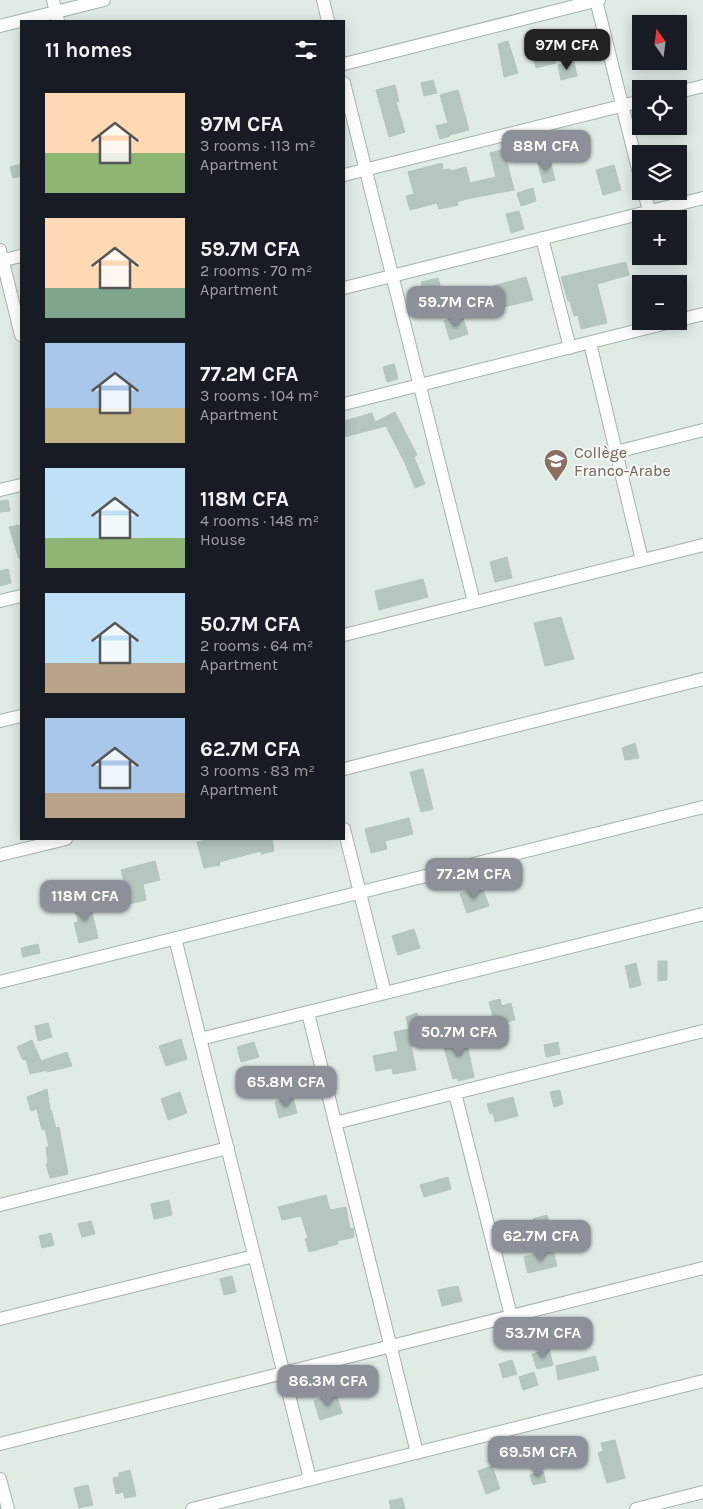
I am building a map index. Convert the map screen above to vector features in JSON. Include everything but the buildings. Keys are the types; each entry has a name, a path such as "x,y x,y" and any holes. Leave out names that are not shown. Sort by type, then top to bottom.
{"street":[{"path":"22,20 104,0"},
{"path":"323,0 328,20"},
{"path":"345,64 597,0 632,145"},
{"path":"0,26 20,21"},
{"path":"345,86 474,602"},
{"path":"687,90 703,86"},
{"path":"345,176 632,103"},
{"path":"653,210 703,198"},
{"path":"345,288 632,215"},
{"path":"542,238 570,348"},
{"path":"20,256 1,257 20,331"},
{"path":"687,318 703,314"},
{"path":"345,404 641,330"},
{"path":"590,343 642,560"},
{"path":"616,452 703,430"},
{"path":"0,490 20,485"},
{"path":"345,635 703,545"},
{"path":"0,601 20,596"},
{"path":"345,769 703,679"},
{"path":"0,721 20,716"},
{"path":"0,982 703,807"},
{"path":"345,832 385,993"},
{"path":"0,855 62,840"},
{"path":"200,1039 703,914"},
{"path":"175,938 310,1479"},
{"path":"308,1013 418,1453"},
{"path":"335,1123 703,1031"},
{"path":"455,1093 511,1316"},
{"path":"0,1205 228,1148"},
{"path":"0,1319 254,1256"},
{"path":"0,1444 703,1268"},
{"path":"198,1508 703,1381"},
{"path":"0,1479 8,1509"},
{"path":"636,1509 703,1492"}],"place":[{"name":"Collège Franco-Arabe","path":"556,482"}]}
